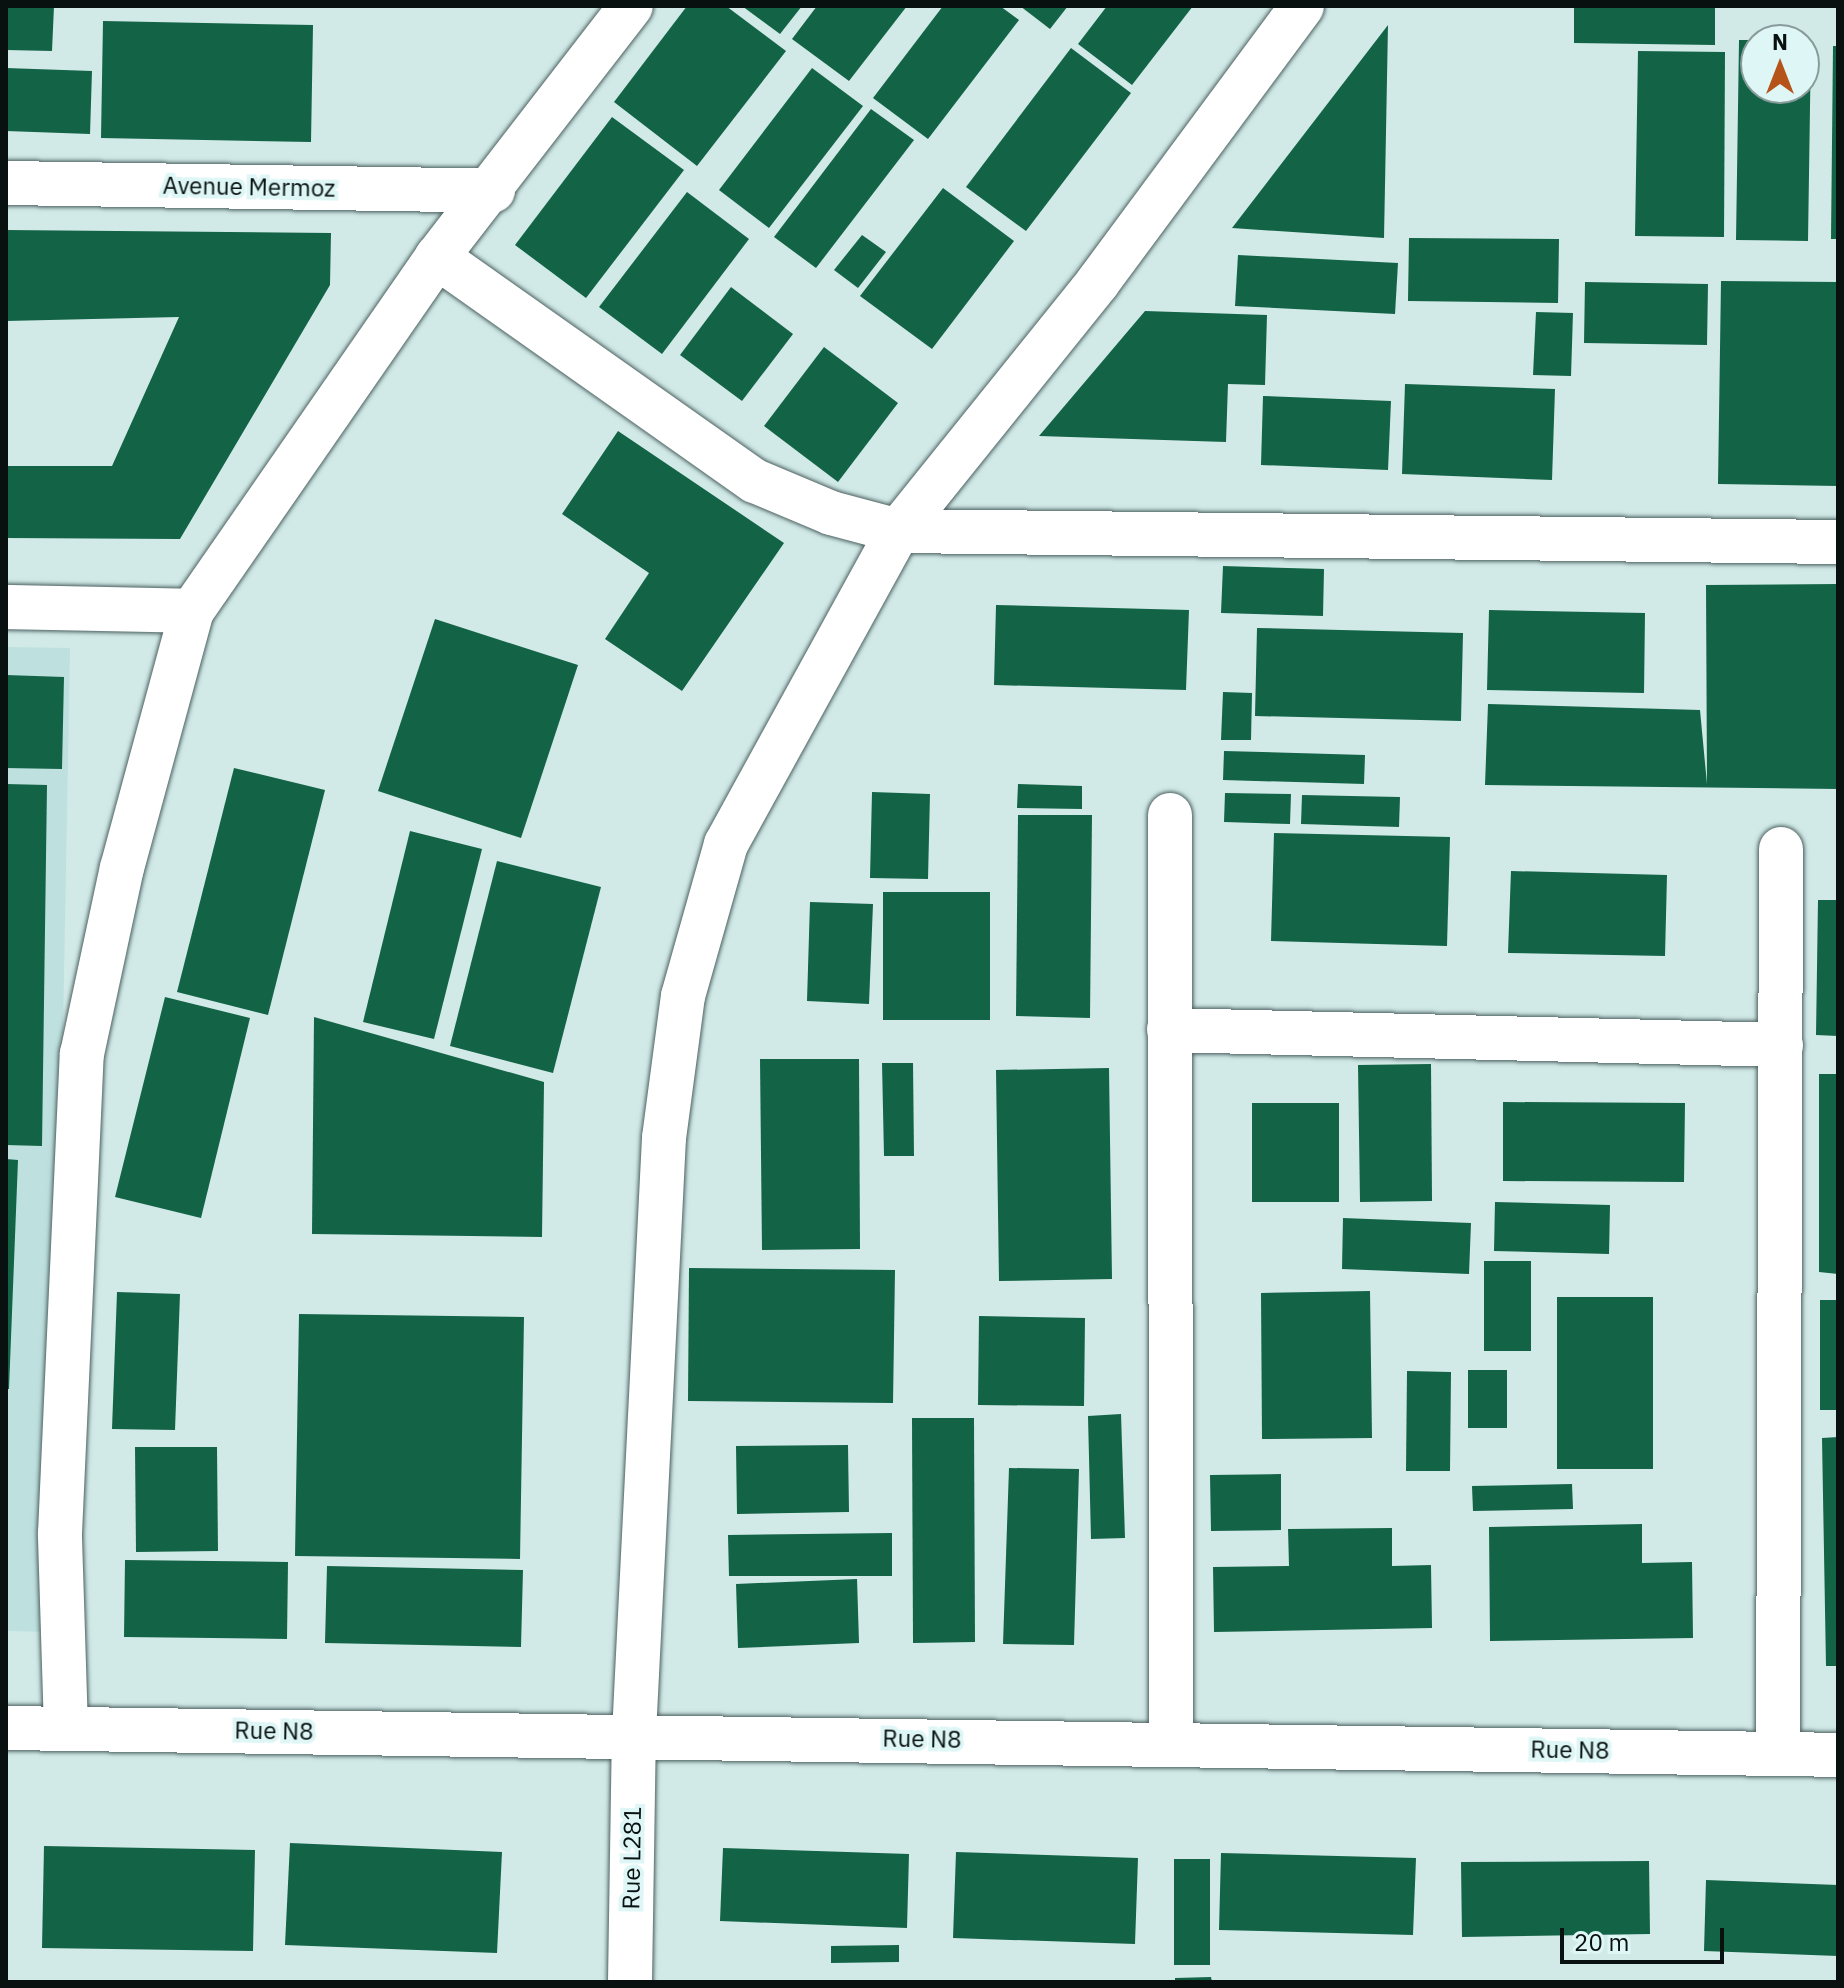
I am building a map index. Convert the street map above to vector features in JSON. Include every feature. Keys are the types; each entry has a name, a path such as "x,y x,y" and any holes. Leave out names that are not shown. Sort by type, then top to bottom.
{"street":[{"path":"66,1729 60,1533 82,1054 122,868 192,611 437,257 493,191 631,6"},
{"name":"Rue L281","path":"630,1982 634,1734 664,1138 683,996 726,844 898,531 1098,282 1302,6"},
{"name":"Avenue Mermoz","path":"6,183 493,191"},
{"path":"437,257 755,481 831,513 898,531 1838,542"},
{"path":"6,607 192,611"},
{"path":"1170,815 1171,1743"},
{"path":"1778,1753 1781,849"},
{"path":"1169,1030 1781,1045"},
{"name":"Rue N8","path":"6,1728 634,1734 1838,1755"}],"shaded area":[{"path":"6,647 70,648 52,1632 6,1631"}],"building":[{"path":"6,6 54,6 52,51 6,50"},
{"path":"687,6 726,6 786,51 697,166 614,102"},
{"path":"742,6 802,6 780,34"},
{"path":"817,6 907,6 849,81 792,39"},
{"path":"943,6 1000,6 1019,20 928,139 873,98"},
{"path":"1020,6 1068,6 1050,29"},
{"path":"1107,6 1193,6 1132,85 1078,44"},
{"path":"1574,6 1715,7 1715,45 1574,43"},
{"path":"103,21 313,25 311,142 101,138"},
{"path":"1388,25 1384,238 1232,228"},
{"path":"1740,40 1740,104 1810,104 1808,241 1736,240"},
{"path":"1833,46 1838,46 1838,239 1831,239"},
{"path":"1071,48 1131,93 1026,231 966,187"},
{"path":"1638,51 1725,52 1724,237 1635,236"},
{"path":"6,68 92,71 90,134 6,131"},
{"path":"812,68 863,106 769,228 719,190"},
{"path":"871,109 914,140 816,268 774,237"},
{"path":"612,117 684,170 586,298 515,245"},
{"path":"943,188 1014,241 932,349 860,296"},
{"path":"687,192 749,239 662,354 599,307"},
{"path":"6,230 331,233 330,285 180,539 6,538 6,466 112,466 179,317 6,321"},
{"path":"862,235 886,252 858,288 834,270"},
{"path":"1409,238 1559,239 1558,303 1408,301"},
{"path":"1238,255 1398,263 1395,314 1235,306"},
{"path":"1721,281 1838,282 1838,486 1718,484"},
{"path":"1585,282 1708,284 1707,345 1584,343"},
{"path":"731,287 793,334 742,401 680,355"},
{"path":"1145,311 1267,315 1265,385 1228,384 1226,442 1039,436"},
{"path":"1536,312 1573,313 1571,376 1533,375"},
{"path":"824,347 898,403 838,482 764,426"},
{"path":"1405,384 1555,389 1552,480 1402,474"},
{"path":"1263,396 1391,401 1388,470 1261,465"},
{"path":"618,431 784,543 682,691 605,639 649,573 562,514"},
{"path":"1223,566 1324,569 1323,616 1221,613"},
{"path":"1838,584 1838,789 1485,785 1488,704 1700,710 1707,784 1706,585"},
{"path":"996,605 1189,610 1186,690 994,685"},
{"path":"1489,610 1645,613 1644,693 1487,690"},
{"path":"435,619 578,665 521,838 378,791"},
{"path":"1257,628 1463,633 1461,721 1255,716"},
{"path":"6,675 64,677 62,769 6,768"},
{"path":"1223,692 1252,693 1251,740 1221,740"},
{"path":"1224,751 1365,755 1364,784 1223,780"},
{"path":"234,768 325,790 268,1015 177,992"},
{"path":"6,784 47,785 42,1146 6,1145"},
{"path":"1018,784 1082,786 1082,809 1017,808"},
{"path":"872,792 930,794 928,879 870,878"},
{"path":"1225,793 1291,794 1290,824 1224,822"},
{"path":"1302,795 1400,797 1399,827 1301,824"},
{"path":"1018,815 1092,815 1090,1018 1016,1016"},
{"path":"410,831 482,849 434,1039 363,1022"},
{"path":"1274,833 1450,837 1447,946 1271,941"},
{"path":"497,861 601,887 553,1073 450,1046"},
{"path":"1511,871 1667,875 1665,956 1508,953"},
{"path":"883,892 990,892 990,1020 883,1020"},
{"path":"1818,900 1838,900 1838,1036 1816,1035"},
{"path":"810,902 873,904 869,1004 807,1001"},
{"path":"165,997 250,1018 201,1218 115,1197"},
{"path":"314,1017 544,1082 542,1237 312,1234"},
{"path":"760,1059 859,1059 860,1249 762,1250"},
{"path":"882,1063 913,1063 914,1156 884,1156"},
{"path":"1431,1064 1432,1201 1360,1202 1358,1065"},
{"path":"1109,1068 1112,1279 999,1281 996,1070"},
{"path":"1819,1074 1838,1074 1838,1274 1819,1272"},
{"path":"1503,1102 1685,1103 1684,1182 1503,1181"},
{"path":"1252,1103 1339,1103 1339,1202 1252,1202"},
{"path":"6,1159 18,1160 9,1389 6,1389"},
{"path":"1495,1202 1610,1205 1609,1254 1494,1251"},
{"path":"1343,1218 1471,1223 1469,1274 1342,1269"},
{"path":"1484,1261 1531,1261 1531,1351 1484,1351"},
{"path":"689,1268 895,1270 893,1403 688,1401"},
{"path":"1370,1291 1372,1438 1262,1439 1261,1293"},
{"path":"117,1292 180,1294 175,1430 112,1429"},
{"path":"1557,1297 1653,1297 1653,1469 1557,1469"},
{"path":"1820,1300 1838,1300 1838,1410 1820,1410"},
{"path":"299,1314 524,1317 520,1559 295,1556"},
{"path":"979,1316 1085,1318 1084,1406 978,1405"},
{"path":"1468,1370 1507,1370 1507,1428 1468,1428"},
{"path":"1407,1371 1451,1372 1450,1471 1406,1471"},
{"path":"1121,1414 1125,1538 1091,1539 1088,1416"},
{"path":"912,1418 974,1418 975,1642 913,1643"},
{"path":"1838,1437 1838,1666 1826,1666 1822,1438"},
{"path":"848,1445 849,1512 737,1514 736,1446"},
{"path":"135,1447 217,1447 218,1551 136,1552"},
{"path":"1009,1468 1079,1469 1074,1645 1003,1644"},
{"path":"1281,1474 1281,1530 1211,1531 1210,1475"},
{"path":"1572,1484 1573,1509 1473,1511 1472,1486"},
{"path":"1642,1524 1642,1563 1692,1562 1693,1638 1490,1641 1489,1527"},
{"path":"1392,1528 1392,1566 1431,1565 1432,1628 1214,1632 1213,1567 1289,1566 1288,1529"},
{"path":"892,1533 892,1576 729,1576 728,1535"},
{"path":"125,1560 288,1562 287,1639 124,1637"},
{"path":"327,1566 523,1570 521,1647 325,1643"},
{"path":"857,1579 859,1643 738,1648 736,1584"},
{"path":"290,1843 502,1852 497,1953 285,1945"},
{"path":"44,1846 255,1850 253,1951 42,1948"},
{"path":"723,1848 909,1854 907,1928 720,1921"},
{"path":"956,1852 1138,1858 1135,1944 953,1938"},
{"path":"1221,1853 1416,1858 1413,1935 1219,1930"},
{"path":"1174,1859 1210,1859 1210,1965 1174,1965"},
{"path":"1649,1861 1650,1934 1462,1937 1461,1862"},
{"path":"1706,1880 1838,1885 1838,1956 1704,1951"},
{"path":"899,1945 899,1962 831,1963 831,1946"},
{"path":"1211,1977 1212,1982 1175,1982 1175,1978"}]}
